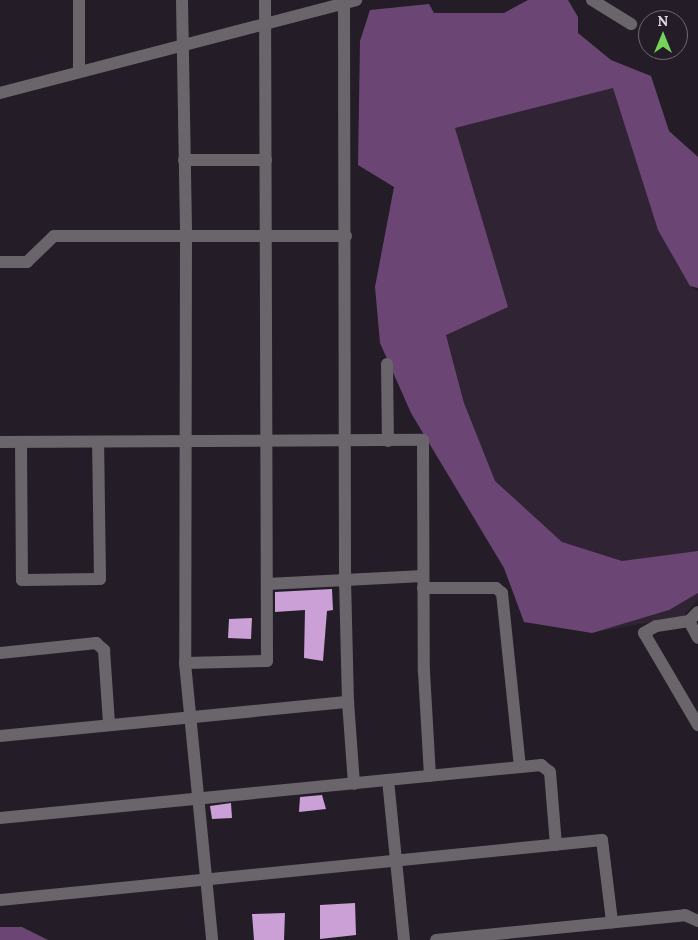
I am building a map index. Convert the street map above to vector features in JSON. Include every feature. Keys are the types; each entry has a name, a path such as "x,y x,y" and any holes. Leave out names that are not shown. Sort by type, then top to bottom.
{"street":[{"path":"79,0 79,72"},
{"path":"182,0 186,236 184,442 185,663 212,940"},
{"path":"185,663 267,662 265,0"},
{"path":"592,0 631,24"},
{"path":"0,93 350,2 346,236 345,580 348,702 354,784"},
{"path":"184,160 266,160"},
{"path":"0,262 27,262 54,236 346,236"},
{"path":"387,364 388,441"},
{"path":"0,442 423,440 424,672 430,776"},
{"path":"21,443 22,580 100,579 98,443"},
{"path":"267,584 345,580 423,582 496,588 502,593 520,767"},
{"path":"698,612 688,621 656,626 644,633 698,725"},
{"path":"688,621 698,638"},
{"path":"0,653 96,643 104,650 109,724"},
{"path":"0,736 348,702"},
{"path":"0,818 542,765 550,772 556,845"},
{"path":"388,780 404,940"},
{"path":"0,900 602,840 612,922"},
{"path":"436,940 685,915 698,921"}],"shaded area":[{"path":"528,0 568,0 578,17 578,33 611,60 651,76 669,131 698,157 698,288 690,286 658,230 613,88 455,128 508,307 446,335 464,403 495,481 562,542 622,561 698,551 698,593 669,610 592,633 524,622 504,568 411,413 380,343 375,287 394,187 358,165 360,41 370,10 429,4 434,13 504,13"},
{"path":"625,84 690,286 698,291 698,600 683,616 592,633 530,603 491,504 446,334 438,132"},
{"path":"0,927 22,927 48,940 0,940"}],"building":[{"path":"332,589 333,610 327,611 323,661 304,658 305,610 275,612 275,592"},
{"path":"252,618 251,639 228,638 229,619"},
{"path":"322,795 326,809 299,812 300,797"},
{"path":"231,803 232,818 212,819 210,806"},
{"path":"355,903 356,935 320,939 320,905"},
{"path":"285,913 284,940 254,940 252,914"}]}
